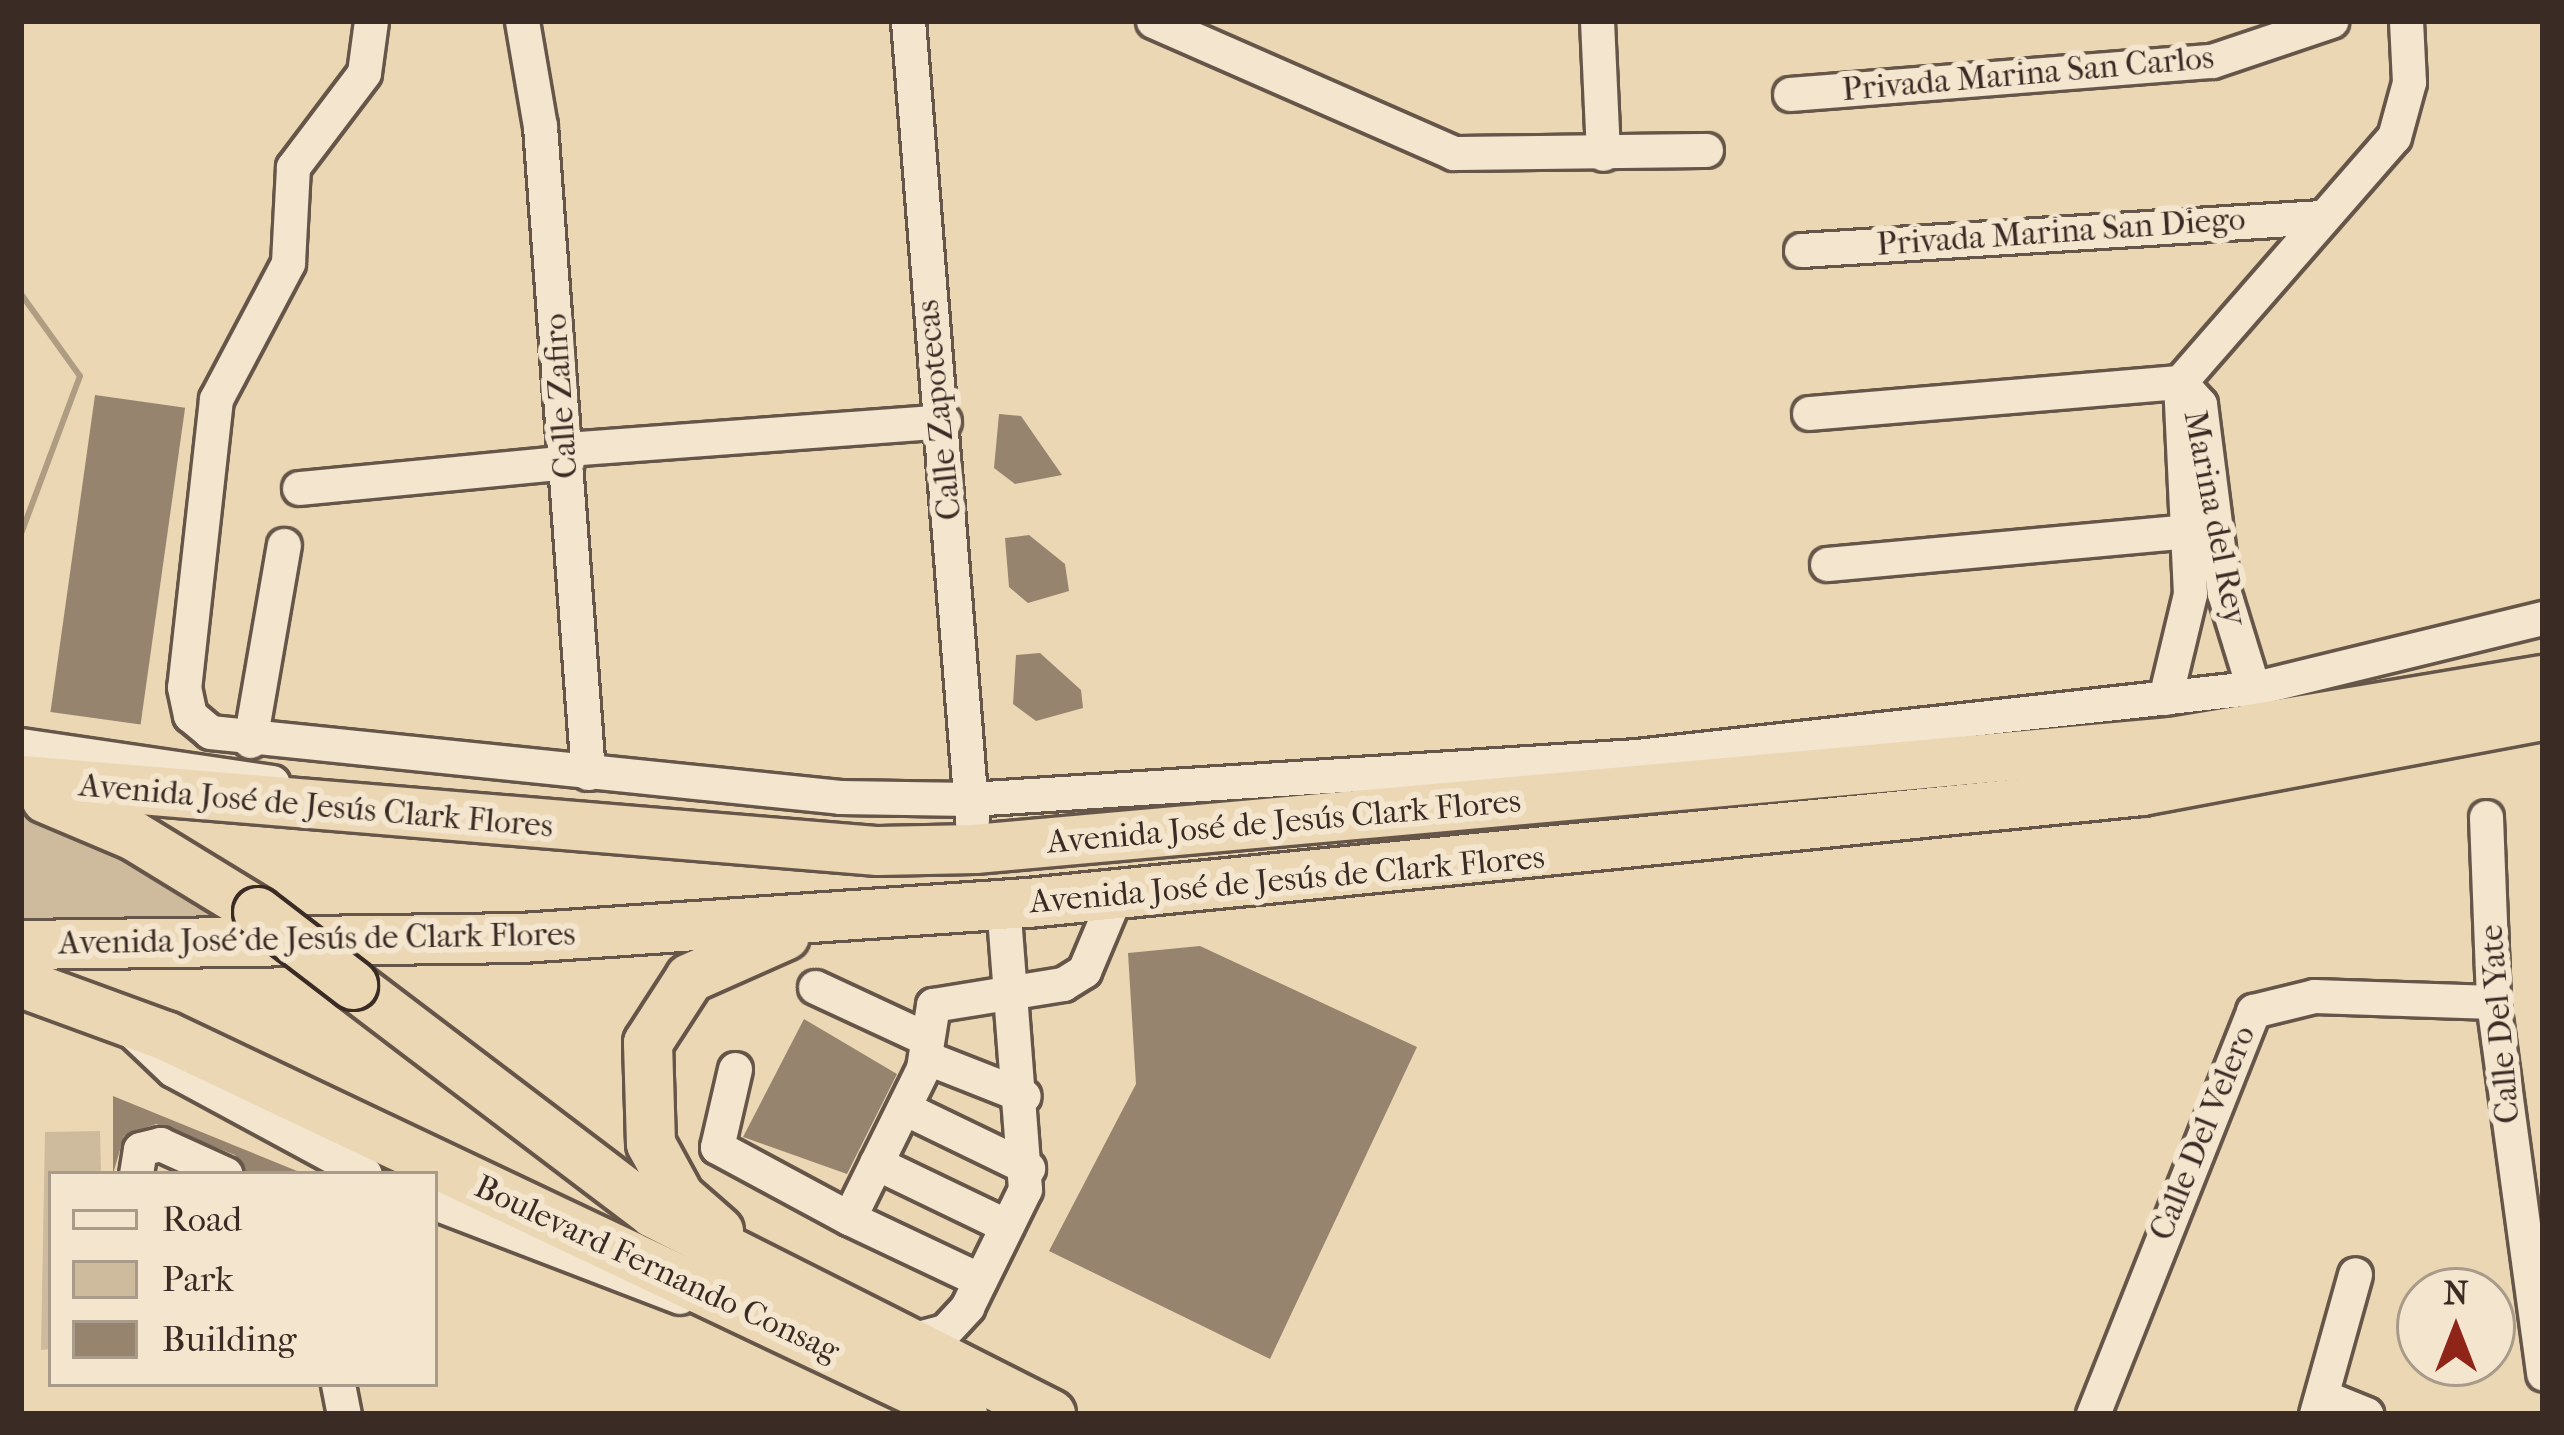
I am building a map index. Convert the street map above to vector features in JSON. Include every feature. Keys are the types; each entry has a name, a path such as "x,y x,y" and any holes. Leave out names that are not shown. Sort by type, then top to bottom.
{"highway":[{"name":"Avenida José de Jesús Clark Flores","path":"21,780 389,812 975,849 1882,767 2259,709 2356,718 2543,680"},
{"name":"Avenida José de Jesús de Clark Flores","path":"21,945 522,938 1116,895 2142,791 2306,765 2543,716"},
{"path":"2306,765 2321,731 2356,718"},
{"name":"Boulevard Fernando Consag","path":"21,792 134,836 258,912 604,1180 756,1291 907,1342 981,1401"},
{"path":"1015,904 1010,876 1029,864 1128,837"},
{"path":"756,1291 660,1164 642,1101 648,1043 672,996 707,966 856,916"},
{"name":"Boulevard Fernando Consag","path":"21,983 116,1016 756,1291 981,1401 1052,1414"}],"street":[{"path":"371,21 364,74 293,167 288,263 217,399 185,703 197,725 250,741 588,773 970,799 1636,756 2165,698 2259,709 2543,618"},
{"name":"Calle Zafiro","path":"522,21 566,456 588,773"},
{"name":"Calle Zapotecas","path":"908,21 944,421 975,849"},
{"path":"1153,21 1328,90 1418,144 1603,154 1706,150"},
{"path":"1597,21 1603,154"},
{"name":"Privada Marina San Carlos","path":"1790,94 2212,61 2331,21"},
{"path":"1809,413 2180,382 2394,137 2409,82 2406,21"},
{"name":"Privada Marina San Diego","path":"1801,250 2321,217"},
{"name":"Marina del Rey","path":"2180,382 2201,530 2259,709"},
{"path":"299,488 566,456 944,421"},
{"path":"1827,564 2201,530"},
{"name":"Marina del Rey","path":"2165,698 2185,639 2201,530"},
{"path":"250,741 284,544"},
{"path":"2185,639 2236,636"},
{"path":"2142,791 2243,757 2259,709"},
{"path":"1882,767 1952,719"},
{"path":"21,745 217,771 389,812"},
{"name":"Calle Del Yate","path":"2486,817 2492,1002 2543,1374"},
{"path":"849,1218 904,1108 925,1047 927,1013 947,996 1017,989 1084,970 1116,895"},
{"path":"907,1342 946,1331 974,1294 1028,1168 1015,904"},
{"path":"815,987 1024,1096"},
{"name":"Calle Del Velero","path":"2093,1414 2253,1010 2314,996 2492,1002"},
{"path":"116,1016 173,1070 355,1171"},
{"path":"735,1069 717,1147 849,1218 974,1294"},
{"path":"904,1108 1028,1168"},
{"path":"137,1171 147,1144 208,1169"},
{"path":"876,1163 1007,1226"},
{"path":"438,1204 623,1283 756,1291"},
{"path":"2355,1274 2319,1405 2366,1414"},
{"path":"974,1294 972,1354 981,1401"}],"green space":[{"path":"21,812 206,900 232,932 21,929"},
{"path":"100,1131 101,1171 48,1171 48,1349 41,1350 45,1132"}],"building":[{"path":"95,395 185,408 141,725 50,712"},
{"path":"999,414 1021,416 1062,475 1015,484 994,468"},
{"path":"1029,535 1065,564 1069,591 1028,603 1009,587 1005,538"},
{"path":"1040,653 1081,690 1083,708 1036,721 1013,704 1016,655"},
{"path":"1200,946 1417,1047 1270,1359 1049,1251 1136,1084 1128,953"},
{"path":"804,1019 897,1074 847,1174 743,1137"},
{"path":"113,1096 297,1171 245,1171 235,1155 156,1124 124,1136 113,1171"}],"waterway":[{"path":"21,294 80,376 21,534"}]}
